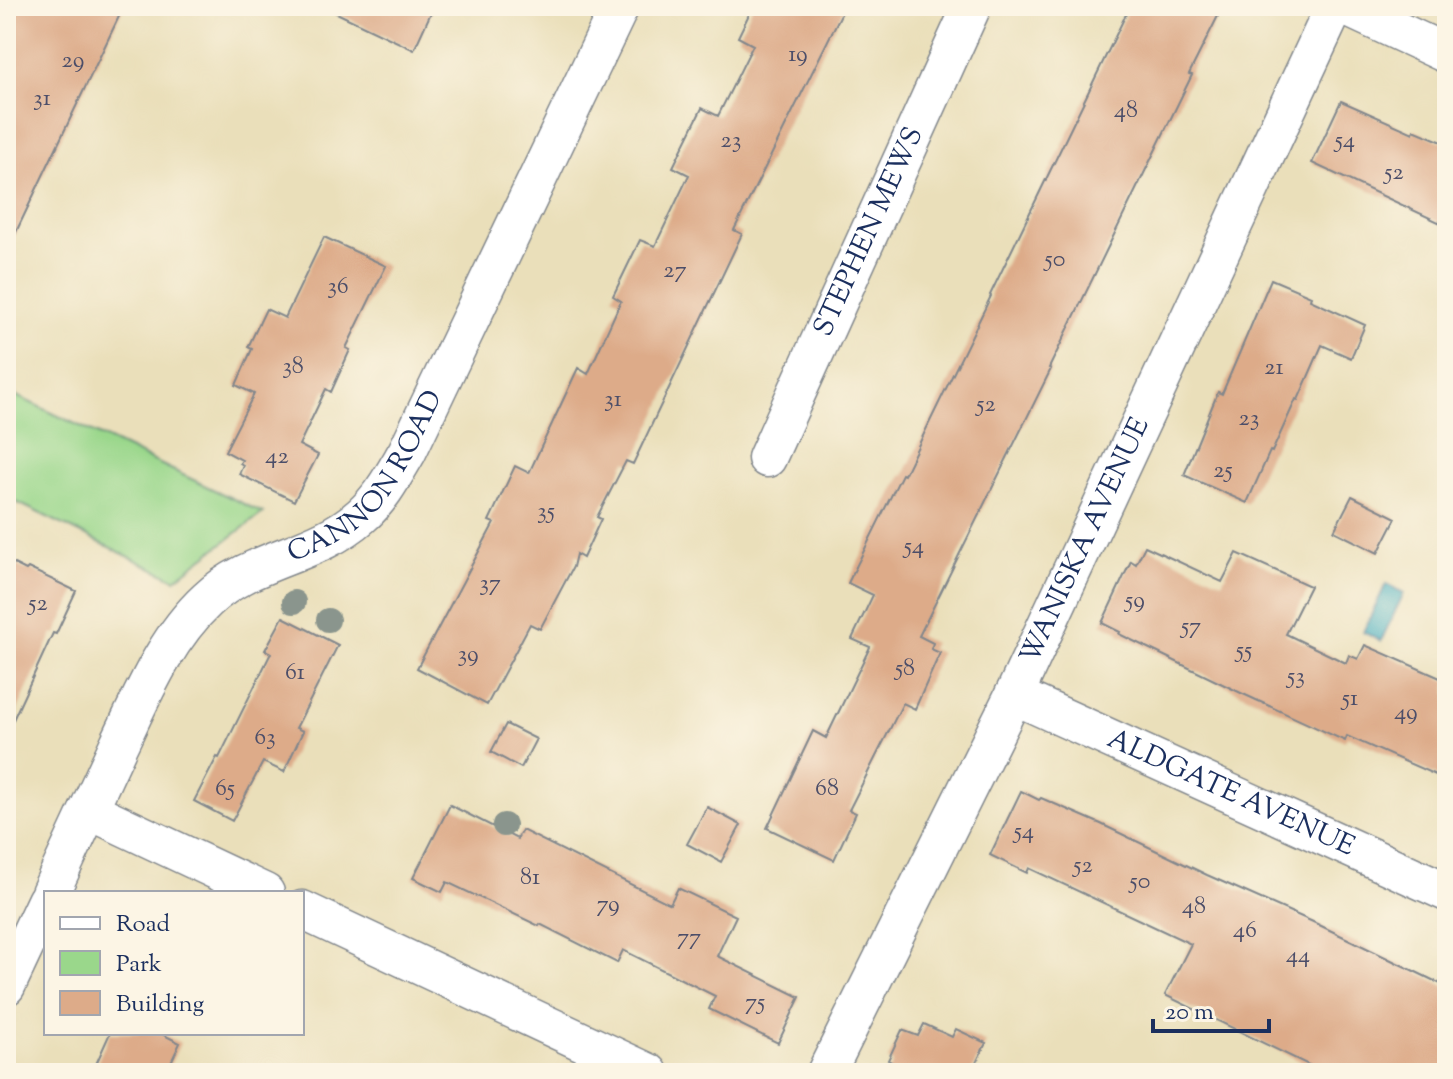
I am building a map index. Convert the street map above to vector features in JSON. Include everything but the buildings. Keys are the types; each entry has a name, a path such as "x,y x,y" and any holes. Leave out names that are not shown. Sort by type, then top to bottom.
{"street":[{"name":"CANNON ROAD","path":"51,891 146,689 174,639 191,617 208,598 245,573 342,530 362,516 390,481 414,439 620,6"},
{"name":"STEPHEN MEWS","path":"767,458 972,6"},
{"name":"WANISKA AVENUE","path":"826,1073 1014,695 1335,6"},
{"path":"1344,6 1447,54"},
{"name":"ALDGATE AVENUE","path":"1014,695 1447,892"},
{"path":"89,810 261,891"},
{"path":"6,986 44,905"},
{"path":"304,911 634,1070"}],"green space":[{"path":"6,391 263,513 175,579 6,497"}],"water":[{"path":"1386,584 1404,593 1381,641 1363,632"}]}
